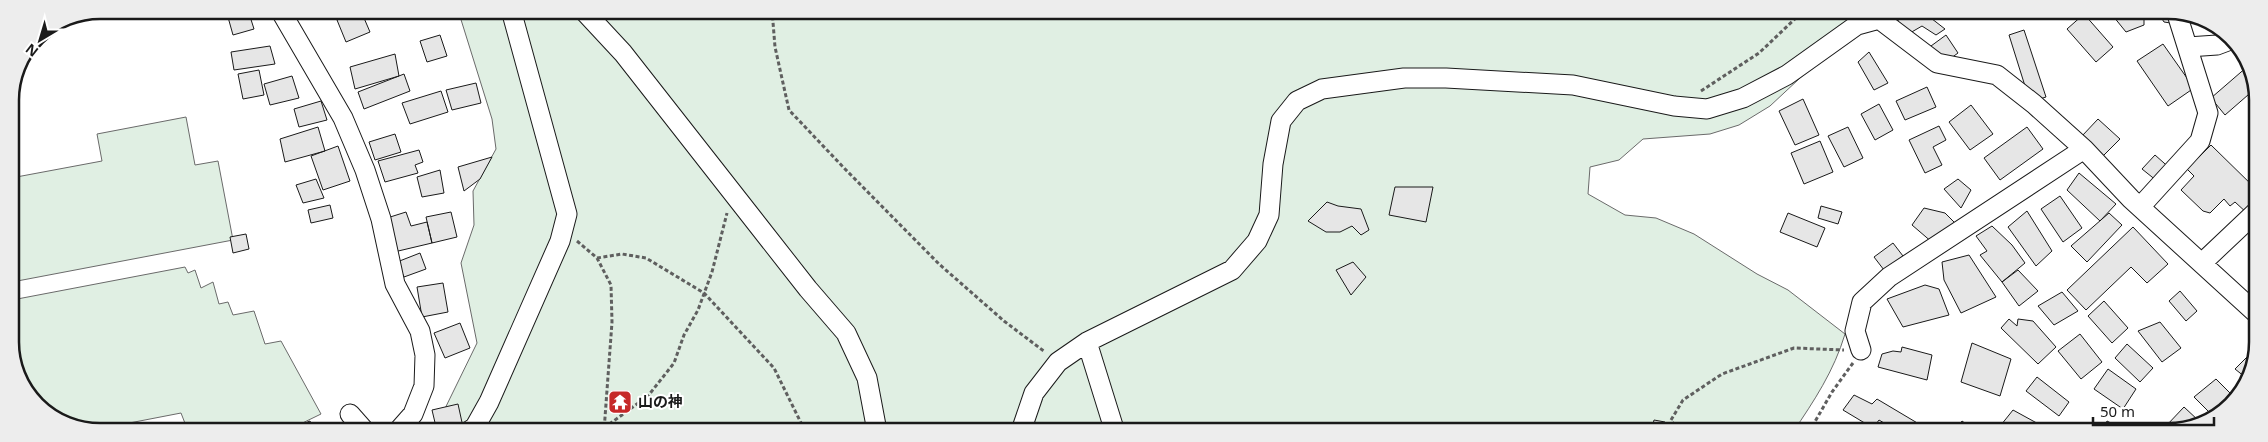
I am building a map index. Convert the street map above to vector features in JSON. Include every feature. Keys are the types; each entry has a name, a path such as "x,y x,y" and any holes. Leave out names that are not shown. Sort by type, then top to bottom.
{"street":[{"path":"285,19 343,118 365,170 380,219 395,284 420,331 425,355 424,386 413,414 405,423"},
{"path":"477,423 489,402 560,241 567,214 561,185 514,19"},
{"path":"591,19 623,53 668,114 683,127 808,289 846,333 867,378 875,423"},
{"path":"1024,423 1034,393 1058,362 1087,342 1232,270 1257,241 1269,215 1273,164 1281,121 1297,100 1322,89 1404,78 1446,78 1573,85 1674,106 1707,109 1742,98 1787,75 1857,25 1879,19 1938,63 1997,75 2034,104 2084,149 2140,207 2249,307"},
{"path":"2140,207 2200,141 2205,128 2208,113 2179,19"},
{"path":"2188,47 2217,45 2225,41"},
{"path":"1861,350 1855,331 1862,302 1882,283 1983,213 2084,149"},
{"path":"2202,263 2249,219"},
{"path":"1087,342 1112,423"},
{"path":"350,414 358,423"}],"path":[{"path":"773,19 775,47 789,110 850,176 939,264 1004,321 1058,362"},
{"path":"1698,92 1759,53 1796,19"},
{"path":"613,423 648,396 674,363 684,335 698,310 715,263 724,220 734,195"},
{"path":"563,229 597,258 611,285 612,322 605,423"},
{"path":"597,258 622,254 646,258 704,293 774,368 801,423"},
{"path":"1673,423 1671,420 1679,407 1691,394 1722,374 1794,348 1861,350"},
{"path":"1814,423 1832,392 1861,350"}],"green space":[{"path":"461,19 1865,19 1770,106 1739,125 1710,134 1643,139 1619,160 1590,167 1588,194 1625,215 1656,218 1694,234 1757,274 1788,290 1845,334 1829,373 1799,423 438,423 477,343 461,263 474,225 473,191 496,149 492,119"},
{"path":"186,117 195,165 218,161 233,240 19,281 19,177 102,161 97,134"},
{"path":"185,267 188,273 195,270 201,288 213,282 219,304 228,302 233,315 254,311 265,344 281,341 321,414 302,423 185,423 181,413 129,423 89,423 64,415 42,400 35,392 25,373 20,358 19,299"}],"building":[{"path":"229,19 251,19 254,29 233,35"},
{"path":"364,19 370,32 346,42 337,20"},
{"path":"1900,19 1932,19 1945,29 1936,35 1922,26 1910,33 1897,21"},
{"path":"2078,19 2088,19 2113,47 2096,62 2067,29"},
{"path":"2115,19 2144,19 2144,25 2126,32"},
{"path":"2162,19 2176,19 2177,24 2164,22"},
{"path":"2024,30 2046,97 2030,102 2009,35"},
{"path":"440,35 447,56 427,62 420,41"},
{"path":"1946,35 1958,53 1943,64 1931,46"},
{"path":"2163,44 2194,88 2168,106 2137,61"},
{"path":"270,46 275,64 234,70 231,52"},
{"path":"1869,52 1888,83 1874,90 1858,62"},
{"path":"395,54 399,76 355,89 350,67"},
{"path":"259,70 264,95 243,99 238,74"},
{"path":"2243,70 2248,84 2249,94 2225,115 2211,98"},
{"path":"404,74 410,91 364,109 358,92"},
{"path":"292,76 299,98 270,105 264,84"},
{"path":"476,83 481,103 452,110 446,90"},
{"path":"1927,87 1936,107 1905,120 1896,101"},
{"path":"441,91 448,112 410,124 402,103"},
{"path":"1803,99 1819,135 1795,145 1779,111"},
{"path":"321,101 327,120 299,127 294,109"},
{"path":"1879,104 1893,130 1875,140 1861,114"},
{"path":"1971,105 1993,134 1970,150 1949,122"},
{"path":"2098,119 2120,139 2103,156 2082,136"},
{"path":"1939,126 1946,140 1933,147 1942,165 1925,173 1909,140"},
{"path":"318,127 325,151 285,162 280,139"},
{"path":"1848,127 1863,158 1844,167 1828,136"},
{"path":"2027,127 2043,149 2000,180 1984,158"},
{"path":"395,134 401,152 375,160 369,142"},
{"path":"1820,141 1833,172 1804,184 1791,153"},
{"path":"2211,145 2249,182 2249,213 2235,202 2230,206 2224,199 2210,213 2203,211 2181,190 2194,176 2187,169"},
{"path":"338,146 350,181 323,190 311,156"},
{"path":"419,150 423,162 415,165 418,173 385,182 378,161"},
{"path":"2155,155 2173,171 2157,181 2142,169"},
{"path":"492,157 480,179 464,191 458,167"},
{"path":"440,170 444,193 422,197 417,177"},
{"path":"2079,173 2116,204 2100,221 2067,190"},
{"path":"316,179 324,198 303,203 296,185"},
{"path":"1958,179 1971,190 1961,208 1944,189"},
{"path":"1395,187 1433,187 1426,222 1389,215"},
{"path":"2060,196 2082,228 2063,242 2041,209"},
{"path":"1327,202 1338,206 1361,209 1369,230 1361,235 1352,226 1340,232 1326,232 1308,221"},
{"path":"330,205 333,218 311,223 308,210"},
{"path":"1821,206 1842,212 1838,224 1818,218"},
{"path":"1924,208 1945,213 1958,226 1933,243 1912,225"},
{"path":"2027,211 2052,251 2036,266 2008,227"},
{"path":"406,212 411,226 427,222 432,243 394,252 387,218"},
{"path":"451,212 457,237 432,243 426,217"},
{"path":"1788,213 1825,228 1817,247 1780,232"},
{"path":"2109,213 2122,225 2087,262 2071,246"},
{"path":"1992,226 2012,245 2025,263 2002,282 1980,255 1987,251 1976,236"},
{"path":"2133,227 2168,264 2147,283 2131,267 2086,310 2067,290"},
{"path":"246,234 249,249 233,253 230,237"},
{"path":"1893,243 1903,256 1884,270 1874,257"},
{"path":"420,253 426,269 404,277 397,262"},
{"path":"1969,255 1996,297 1961,313 1944,280 1942,262"},
{"path":"1353,262 1366,277 1351,295 1336,270"},
{"path":"2018,270 2038,291 2019,306 2002,282"},
{"path":"443,283 448,312 422,317 417,287"},
{"path":"1925,285 1939,289 1949,315 1903,327 1887,299"},
{"path":"2180,291 2197,311 2186,321 2169,301"},
{"path":"2062,292 2078,311 2054,325 2038,306"},
{"path":"2104,301 2128,328 2112,343 2088,316"},
{"path":"2009,319 2017,326 2018,319 2033,321 2056,347 2038,364 2001,328"},
{"path":"2160,322 2181,348 2162,362 2138,331"},
{"path":"460,323 470,348 445,358 434,333"},
{"path":"2080,334 2102,362 2081,379 2058,351"},
{"path":"1972,343 2011,359 2000,396 1961,382"},
{"path":"2127,344 2153,368 2140,382 2115,358"},
{"path":"1902,347 1932,355 1927,380 1878,367 1882,354 1893,351 1901,352"},
{"path":"2248,356 2242,375 2235,369"},
{"path":"2108,369 2136,389 2123,409 2094,389"},
{"path":"2037,377 2069,402 2059,416 2026,391"},
{"path":"2216,379 2231,394 2209,412 2194,397"},
{"path":"1854,395 1872,404 1877,399 1917,423 1884,423 1879,420 1877,423 1865,423 1843,410"},
{"path":"458,404 462,423 435,423 432,410"},
{"path":"2184,407 2196,418 2184,422 2169,423"},
{"path":"2013,410 2037,423 2003,423"},
{"path":"1654,420 1665,422 1665,423 1653,423"}],"place":[{"name":"山の神","path":"620,402"}]}
